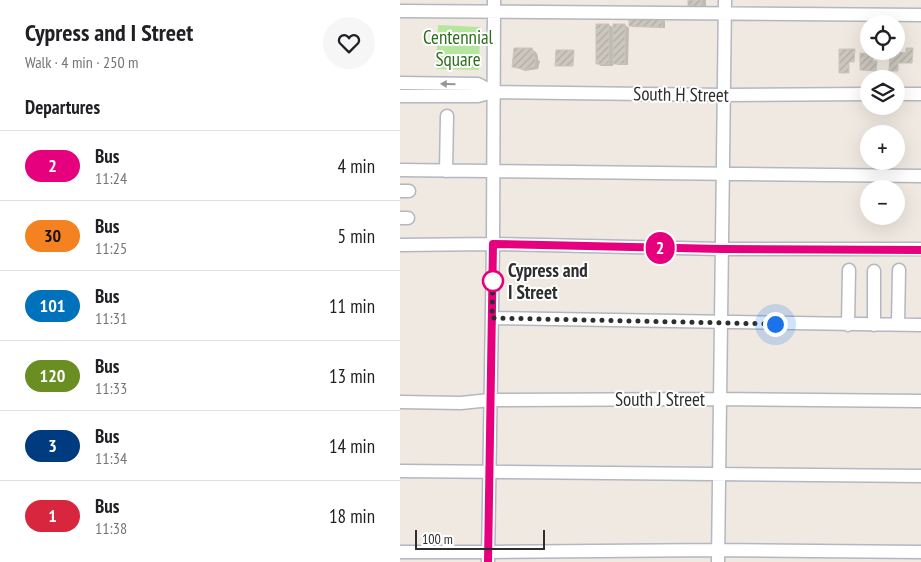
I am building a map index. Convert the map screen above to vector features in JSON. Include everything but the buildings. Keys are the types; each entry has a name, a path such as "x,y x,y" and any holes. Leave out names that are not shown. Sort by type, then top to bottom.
{"street":[{"path":"718,556 725,0"},
{"path":"488,557 494,171 494,6"},
{"path":"400,11 494,6 725,15 921,15"},
{"name":"South H Street","path":"400,83 478,84 493,92"},
{"name":"South H Street","path":"400,96 478,96 493,92 724,95 860,94"},
{"path":"905,94 921,94"},
{"path":"446,171 447,116"},
{"path":"400,170 921,176"},
{"path":"400,245 493,244 722,249 921,250"},
{"path":"848,325 849,270"},
{"path":"898,324 899,270"},
{"path":"874,271 874,325"},
{"path":"492,318 921,325"},
{"name":"South J Street","path":"400,402 461,403 490,400 719,399 921,401"},
{"path":"400,471 921,476"},
{"path":"400,552 488,557 718,556 921,552"}],"green space":[{"name":"Centennial Square","path":"438,25 480,27 479,70 436,69"}],"bus line":[{"name":"2","path":"488,562 493,244 722,249 921,250"}],"place":[{"name":"Cypress and I Street","path":"493,281"}],"route":[{"path":"493,281 493,278 492,318 775,324"}]}
